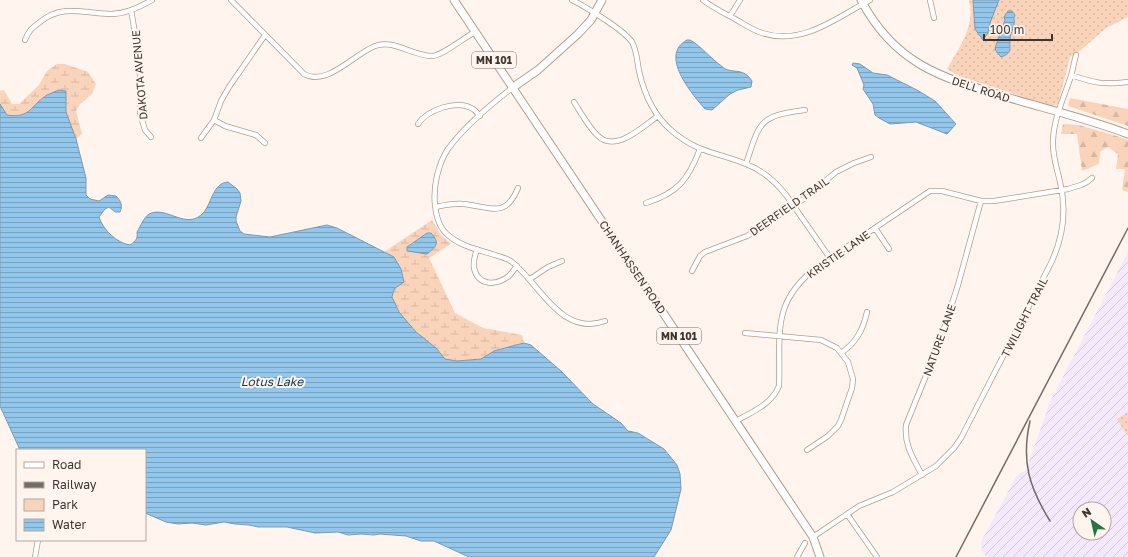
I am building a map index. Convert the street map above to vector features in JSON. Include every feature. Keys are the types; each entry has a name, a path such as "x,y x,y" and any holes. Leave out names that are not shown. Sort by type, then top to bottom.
{"main road":[{"name":"CHANHASSEN ROAD","path":"454,0 813,537 820,557"},
{"path":"512,88 538,70 553,55 571,41 591,20 602,0"},
{"name":"DELL ROAD","path":"862,2 873,19 890,40 906,54 930,70 962,84 1128,134"}],"street":[{"path":"25,40 28,31 44,18 60,11 73,10 113,14 131,10 152,0"},
{"path":"231,0 304,74 310,77 325,76 375,46 386,44 394,45 432,56 445,51 474,32"},
{"path":"572,0 622,32 632,43 637,56 642,84 647,97 658,116 671,130 683,141 700,149 746,164 770,178 779,186 794,205 830,258"},
{"path":"703,0 761,33 782,37 793,37 815,30 862,2 870,0"},
{"path":"730,16 740,0"},
{"path":"930,0 934,18"},
{"name":"DAKOTA AVENUE","path":"131,10 140,56 140,113 145,130 151,137"},
{"path":"201,138 214,120 221,101 229,88 265,35"},
{"name":"TWILIGHT TRAIL","path":"813,537 859,506 892,492 936,466 946,458 961,438 1056,252 1063,224 1064,210 1062,190 1052,143 1054,124 1071,75 1076,55"},
{"path":"1071,75 1090,82 1101,84 1128,82"},
{"path":"512,88 459,136 448,150 440,166 436,183 437,217 446,233 455,240 510,260 530,279 546,300 563,315 576,323 585,325 595,325 605,321"},
{"path":"574,102 598,136 609,142 622,141 658,116"},
{"path":"418,124 422,118 440,108 460,106 472,108 480,116"},
{"path":"746,164 754,138 762,124 774,115 805,110"},
{"path":"214,120 225,126 256,135 266,143"},
{"path":"646,203 666,196 683,183 690,174 700,149"},
{"name":"DEERFIELD TRAIL","path":"692,271 700,256 705,252 747,236 794,205 836,172 871,157"},
{"name":"KRISTIE LANE","path":"736,421 765,403 776,393 779,386 779,335 781,318 791,295 807,275 830,258 930,192 942,191 981,201 1008,199 1062,190 1081,185 1092,178"},
{"path":"436,207 452,204 463,204 493,210 499,209 508,204 518,188"},
{"name":"NATURE LANE","path":"922,475 907,443 905,435 906,425 940,341 958,285 981,201"},
{"name":"KRISTIE LANE","path":"875,228 889,249"},
{"path":"477,249 474,268 476,274 482,281 495,283 509,276 517,266"},
{"path":"530,279 548,267 562,261"},
{"path":"842,353 858,337 867,312"},
{"path":"745,332 821,340 829,343 842,353 848,362 853,379 850,396 838,426 828,436 807,450"},
{"path":"847,514 877,557"},
{"path":"35,557 38,541"},
{"path":"797,557 805,543"}],"shaded area":[{"path":"1128,252 1128,557 986,557 982,551 981,542 1017,475 1026,470 1050,402"}],"green space":[{"path":"969,0 1128,0 1128,17 1106,28 1081,50 1070,57 1058,104 1052,106 959,76 947,69 961,45 968,27 971,9"},
{"path":"57,64 65,64 88,72 96,84 92,94 80,104 76,111 82,134 76,139 66,112 65,91 17,117 7,115 0,104 0,91 4,90 12,104 19,104 39,85 47,71"},
{"path":"1070,98 1128,109 1128,126 1068,106"},
{"path":"1063,124 1079,125 1128,140 1128,192 1122,190 1125,169 1116,169 1118,154 1108,147 1100,152 1099,164 1082,171 1077,134 1061,134"},
{"path":"432,220 441,235 451,244 429,258 455,313 483,328 522,335 524,343 494,351 481,359 457,361 445,359 436,348 416,332 399,312 392,297 394,289 404,282 402,272 396,261 384,252"},
{"path":"1128,412 1128,435 1127,435 1117,419"}],"water":[{"path":"973,0 999,0 990,23 988,33 983,40 975,29"},
{"path":"1008,11 1012,11 1015,15 1010,38 1010,50 1007,54 1001,57 995,48 1005,20 1004,17"},
{"path":"687,40 695,43 727,70 742,72 745,74 752,81 751,87 738,90 730,94 712,110 705,109 692,94 680,74 677,64 676,55 679,47"},
{"path":"853,63 860,64 873,73 887,75 917,90 935,101 956,124 947,134 916,122 890,124 879,118 875,115 873,104 863,89 864,85 857,68 852,65"},
{"name":"Lotus Lake","path":"59,90 66,91 66,112 76,139 86,178 86,195 90,199 99,201 108,195 116,196 119,200 121,203 120,212 115,212 109,207 105,209 99,217 107,231 120,242 130,245 134,242 137,238 137,232 145,217 149,214 156,212 163,213 184,219 197,217 207,208 216,189 223,183 228,182 240,193 241,201 236,221 240,231 244,234 270,237 327,225 337,228 394,257 401,269 404,282 394,289 392,297 399,312 416,332 436,348 445,359 457,361 481,359 494,351 524,343 531,345 561,371 593,404 621,423 628,431 638,433 664,449 677,465 680,474 681,489 671,530 654,557 469,557 434,541 421,541 406,536 380,534 348,535 338,532 315,533 287,527 258,527 224,522 206,525 166,522 146,513 146,449 20,449 0,406 0,104 7,115 21,115 30,110 47,95"},
{"path":"427,233 431,233 436,239 436,244 427,254 407,251 407,247"}],"railway":[{"path":"956,557 1128,228"},
{"path":"1030,421 1026,449 1029,473 1037,497 1050,521"}]}
